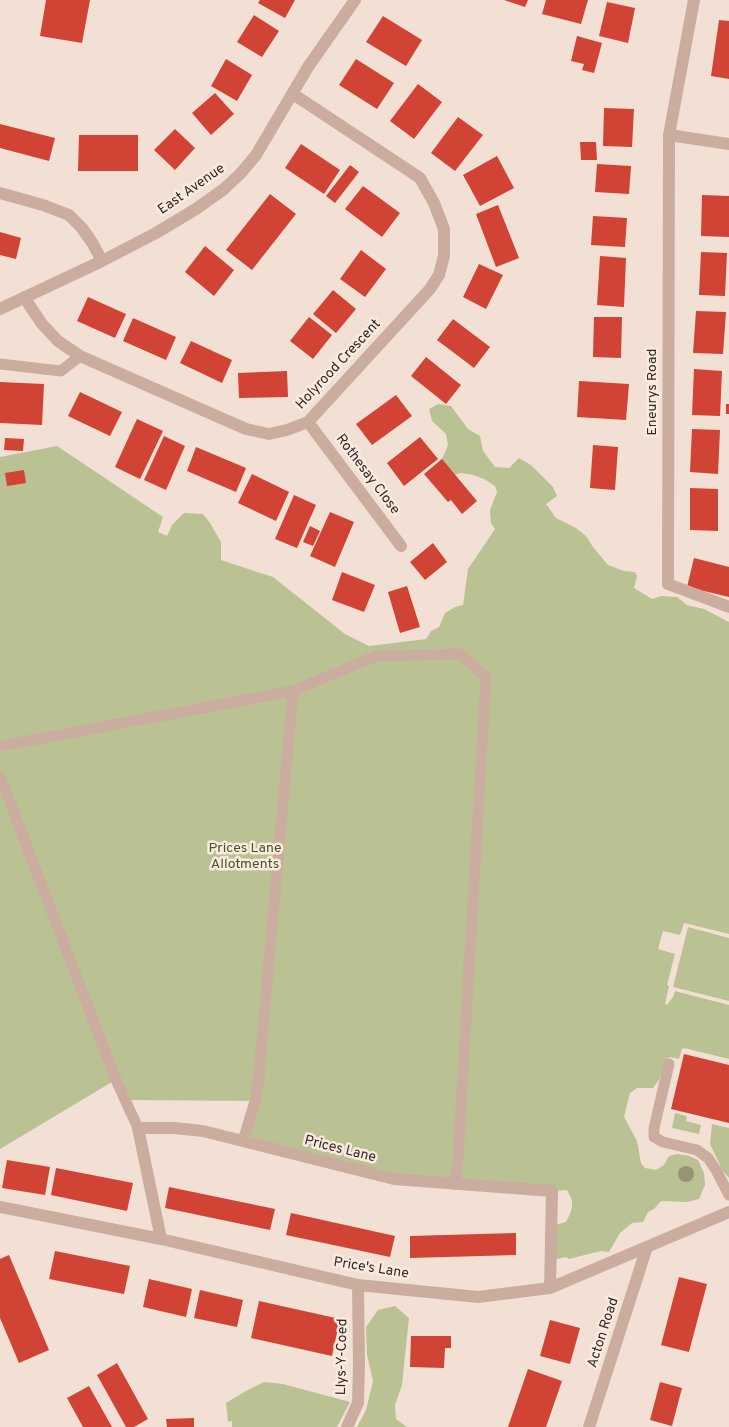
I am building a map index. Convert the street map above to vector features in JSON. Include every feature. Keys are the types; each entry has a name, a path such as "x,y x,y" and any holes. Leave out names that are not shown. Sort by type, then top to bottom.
{"street":[{"name":"East Avenue","path":"0,308 102,261 164,228 196,209 224,189 256,156 317,55 355,0"},
{"name":"Eneurys Road","path":"694,0 669,135 668,584 729,607"},
{"name":"Holyrood Crescent","path":"24,297 42,324 58,341 80,356 246,429 268,434 287,430 308,422 430,289 439,275 444,256 444,229 434,203 420,178 293,94"},
{"path":"669,135 729,144"},
{"path":"0,193 43,205 69,215 87,236 102,261"},
{"name":"Rothesay Close","path":"308,422 401,546"},
{"path":"138,1128 161,1239"},
{"name":"Prices Lane","path":"138,1128 190,1129 394,1179 552,1190 550,1288"},
{"name":"Price's Lane","path":"0,1207 161,1239 358,1285 478,1297 550,1288 729,1212"},
{"name":"Acton Road","path":"589,1427 647,1247"},
{"name":"Llys-Y-Coed","path":"347,1427 358,1403 358,1285"}],"lane":[{"path":"0,364 61,371 80,356"},
{"path":"0,746 293,691 376,656 460,654 486,677 459,1148 455,1184"},
{"path":"243,1141 258,1084 293,691"},
{"path":"0,776 116,1080 138,1128"},
{"path":"669,1064 654,1128 654,1137 663,1142 697,1150 708,1158 729,1194"}],"green space":[{"name":"Prices Lane Allotments","path":"438,404 451,406 468,429 480,436 483,451 495,467 509,468 519,458 531,465 553,487 557,496 546,504 556,518 576,528 586,536 608,565 624,571 635,572 637,576 634,588 652,599 661,596 677,597 687,605 704,609 729,622 729,934 684,923 680,935 663,931 658,949 675,954 667,985 669,986 665,1004 667,1005 675,991 729,1005 729,1059 682,1049 679,1059 670,1057 667,1059 659,1080 653,1088 637,1088 630,1093 624,1117 637,1141 641,1163 645,1168 656,1170 664,1165 669,1156 678,1154 689,1156 698,1160 704,1173 705,1185 699,1199 687,1202 661,1201 654,1209 648,1212 643,1222 632,1223 620,1233 609,1252 601,1251 569,1259 566,1257 553,1260 555,1225 566,1222 572,1207 572,1200 567,1190 552,1191 394,1179 243,1141 254,1101 126,1100 112,1082 0,1149 0,457 57,446 163,517 158,532 167,536 172,525 184,513 203,514 221,542 221,560 273,577 345,634 369,646 426,639 431,631 439,627 445,613 463,605 468,569 495,529 491,523 490,510 497,492 495,486 473,475 461,473 454,475 435,466 443,457 448,445 446,434 432,421 429,409"},
{"path":"688,927 729,938 729,1001 673,987"},
{"path":"675,1113 687,1116 686,1121 701,1125 699,1134 672,1128"},
{"path":"712,1124 729,1128 729,1178 720,1168 710,1144"},
{"path":"395,1306 409,1318 402,1385 395,1405 396,1419 407,1427 357,1427 366,1410 373,1381 367,1355 366,1327 378,1310"},
{"path":"264,1382 283,1384 350,1402 337,1427 232,1427 232,1421 228,1422 226,1403"}],"building":[{"path":"46,0 90,0 82,43 40,36"},
{"path":"260,0 295,0 285,18 258,3"},
{"path":"504,0 528,0 525,7"},
{"path":"546,0 588,0 581,24 542,14"},
{"path":"607,2 635,8 628,43 599,36"},
{"path":"254,15 279,31 262,57 237,42"},
{"path":"383,16 422,40 406,66 366,42"},
{"path":"719,20 729,21 729,79 711,76"},
{"path":"577,36 602,43 594,73 582,70 584,64 571,61"},
{"path":"226,59 252,75 237,101 211,86"},
{"path":"356,59 394,83 377,109 339,85"},
{"path":"418,84 442,102 414,139 390,121"},
{"path":"215,93 234,114 211,135 192,113"},
{"path":"604,108 634,109 632,147 603,146"},
{"path":"458,117 483,135 455,171 431,153"},
{"path":"0,124 55,138 49,161 0,148"},
{"path":"175,129 195,148 175,170 154,150"},
{"path":"79,135 138,135 138,171 78,171"},
{"path":"580,142 596,142 597,160 581,160"},
{"path":"301,144 340,170 324,194 285,168"},
{"path":"497,156 514,188 480,206 463,175"},
{"path":"597,164 631,166 629,194 595,192"},
{"path":"350,165 359,172 335,203 326,196"},
{"path":"363,186 400,213 382,237 345,209"},
{"path":"270,194 296,214 252,270 226,250"},
{"path":"702,195 729,196 729,237 701,236"},
{"path":"498,205 519,258 496,267 476,214"},
{"path":"593,216 627,218 625,247 591,245"},
{"path":"0,232 21,238 16,259 0,255"},
{"path":"205,246 234,270 214,296 185,272"},
{"path":"361,250 386,269 365,297 340,279"},
{"path":"701,252 727,253 725,296 699,295"},
{"path":"600,256 626,258 624,307 597,305"},
{"path":"479,264 503,275 486,309 463,297"},
{"path":"333,290 356,309 336,333 313,314"},
{"path":"88,297 126,314 115,338 77,321"},
{"path":"696,311 726,312 723,354 693,353"},
{"path":"309,317 332,335 313,359 290,341"},
{"path":"594,317 622,317 621,358 593,357"},
{"path":"133,318 176,337 166,360 123,341"},
{"path":"453,319 490,347 474,368 437,340"},
{"path":"191,341 232,360 222,383 180,363"},
{"path":"426,357 461,385 446,404 411,376"},
{"path":"694,369 722,371 720,416 692,415"},
{"path":"287,371 288,397 239,398 238,373"},
{"path":"579,381 629,384 626,420 577,417"},
{"path":"0,382 44,384 42,425 0,423"},
{"path":"80,392 122,412 110,436 68,416"},
{"path":"396,395 412,416 372,445 356,424"},
{"path":"726,404 729,404 729,414 726,414"},
{"path":"137,419 163,431 140,479 115,467"},
{"path":"692,429 720,430 718,474 690,472"},
{"path":"164,436 185,446 166,490 144,480"},
{"path":"420,437 438,459 404,486 387,463"},
{"path":"5,438 24,439 23,451 4,450"},
{"path":"593,445 618,447 615,490 590,488"},
{"path":"196,447 246,468 236,492 187,471"},
{"path":"442,459 477,501 462,514 451,500 448,502 424,474"},
{"path":"24,470 26,483 7,486 5,473"},
{"path":"252,474 289,492 276,521 238,503"},
{"path":"690,488 718,489 718,531 690,530"},
{"path":"294,495 316,505 297,548 275,539"},
{"path":"330,512 354,522 335,567 310,556"},
{"path":"310,526 320,531 313,546 303,542"},
{"path":"433,543 447,562 425,580 410,562"},
{"path":"694,558 729,567 729,597 687,587"},
{"path":"342,572 375,585 364,612 332,600"},
{"path":"407,586 420,627 400,633 388,592"},
{"path":"684,1054 729,1065 729,1123 671,1109"},
{"path":"7,1160 50,1167 45,1195 2,1188"},
{"path":"56,1168 133,1183 127,1211 51,1195"},
{"path":"169,1187 275,1209 270,1230 165,1208"},
{"path":"291,1213 395,1236 390,1257 286,1235"},
{"path":"516,1233 516,1255 410,1258 410,1236"},
{"path":"55,1251 130,1266 124,1294 49,1279"},
{"path":"9,1255 49,1350 19,1363 0,1318 0,1259"},
{"path":"679,1277 707,1284 689,1352 661,1345"},
{"path":"149,1279 192,1289 186,1317 143,1307"},
{"path":"200,1290 243,1300 237,1327 194,1318"},
{"path":"259,1301 340,1319 332,1356 251,1338"},
{"path":"550,1320 580,1328 570,1364 540,1356"},
{"path":"411,1336 451,1336 451,1348 445,1348 444,1368 410,1367"},
{"path":"117,1363 148,1419 134,1427 126,1427 97,1375"},
{"path":"528,1369 562,1381 546,1427 508,1427"},
{"path":"660,1382 682,1388 672,1426 650,1420"},
{"path":"89,1386 112,1427 83,1427 67,1398"},
{"path":"194,1418 194,1427 167,1427 166,1419"}]}
